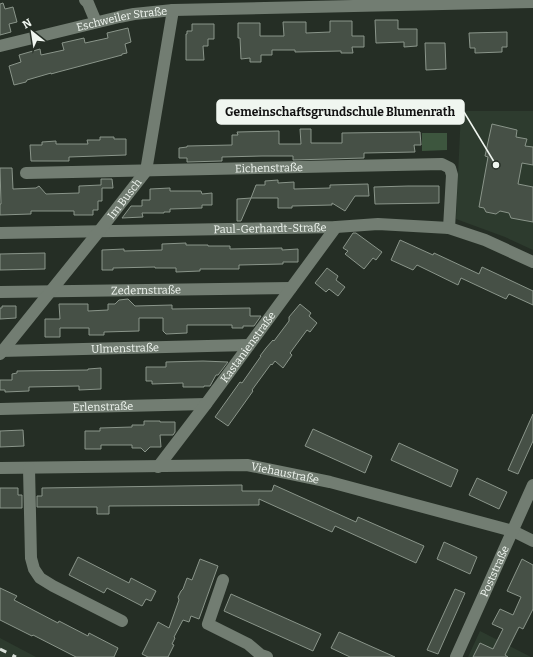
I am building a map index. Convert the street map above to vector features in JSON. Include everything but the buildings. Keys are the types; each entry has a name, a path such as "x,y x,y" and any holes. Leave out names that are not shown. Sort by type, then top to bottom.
{"street":[{"path":"85,0 88,2 96,22"},
{"name":"Eschweiler Straße","path":"0,46 134,14 173,10 533,2"},
{"name":"Im Busch","path":"1,352 146,171 173,10"},
{"name":"Eichenstraße","path":"26,173 442,164 450,168 452,175 449,228"},
{"name":"Paul-Gerhardt-Straße","path":"0,233 378,224 449,228 485,240 533,262"},
{"name":"Kastanienstraße","path":"158,467 336,226"},
{"name":"Zedernstraße","path":"0,292 291,288"},
{"name":"Ulmenstraße","path":"1,352 249,345"},
{"name":"Erlenstraße","path":"0,409 206,404"},
{"name":"Viehaustraße","path":"0,468 247,465 330,482 513,531 533,541"},
{"path":"29,468 31,558 34,570 40,578 53,586 122,621"},
{"name":"Poststraße","path":"456,657 533,485"},
{"path":"223,580 208,624 248,644 267,657"}],"shaded area":[{"path":"461,111 533,111 533,250 505,237 456,219"},
{"path":"480,631 531,657 468,657"},
{"path":"0,638 36,657 0,657"}],"green space":[{"path":"422,133 447,133 447,150 422,151"}],"railway":[{"path":"0,649 16,657"}],"place":[{"name":"Gemeinschaftsgrundschule Blumenrath","path":"496,165"}]}
